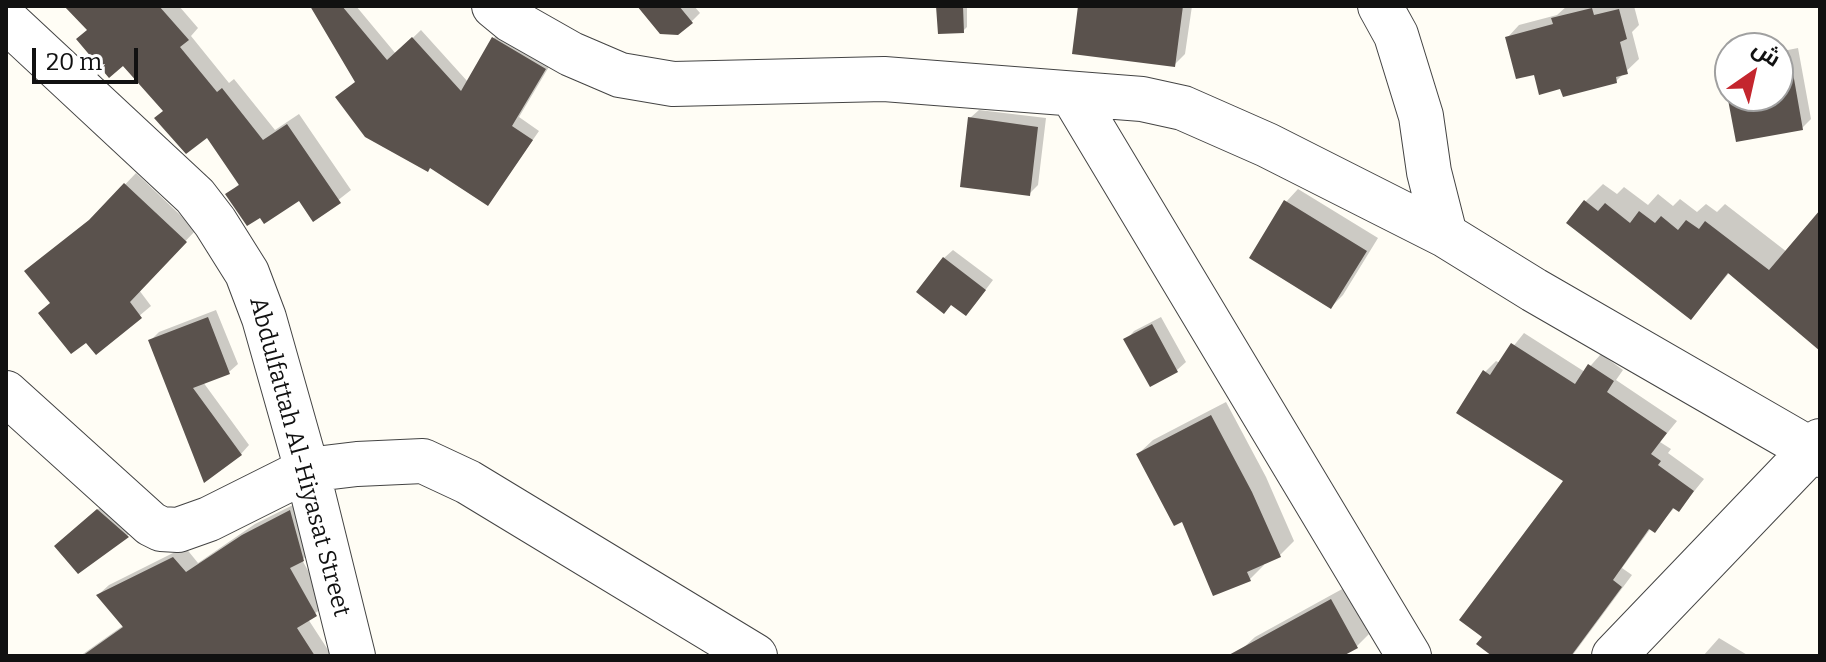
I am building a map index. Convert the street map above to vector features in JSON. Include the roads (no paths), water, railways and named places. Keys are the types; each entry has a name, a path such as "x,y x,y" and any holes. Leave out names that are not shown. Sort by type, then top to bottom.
{"street":[{"path":"494,6 511,20 571,54 620,75 673,84 884,79 1142,99 1183,108 1267,145 1445,235 1534,290 1817,448 1614,656"},
{"path":"1380,6 1396,35 1421,116 1429,172 1445,235"},
{"name":"Abdulfattah Al-Hiyasat Street","path":"6,20 195,196 247,273 264,318 307,470 353,656"},
{"path":"1072,94 1409,656"},
{"path":"6,393 151,524 161,529 178,530 209,519 307,470 423,461 468,482 755,656"}]}
